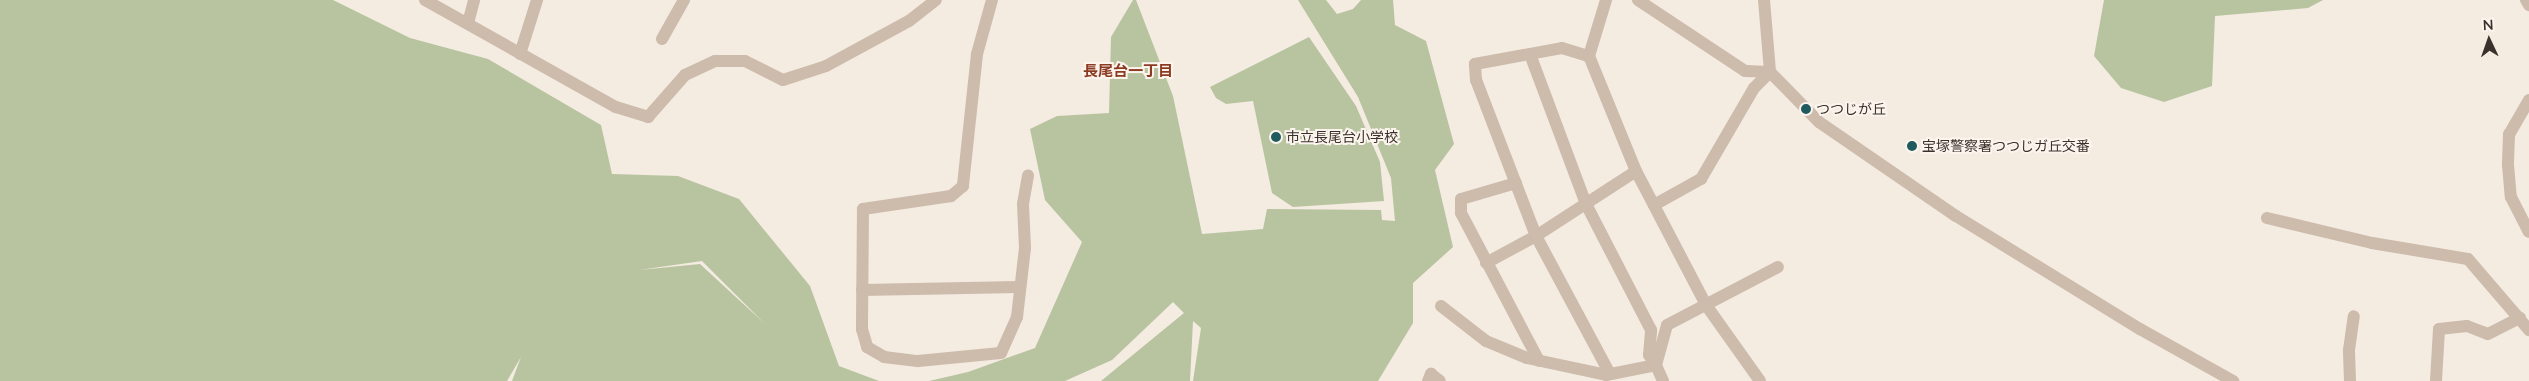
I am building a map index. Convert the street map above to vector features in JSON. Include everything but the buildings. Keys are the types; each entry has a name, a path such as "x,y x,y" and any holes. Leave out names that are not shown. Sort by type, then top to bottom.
{"street":[{"path":"426,0 616,107 648,117 685,75 714,61 744,61 783,80 826,66 909,21 936,0"},
{"path":"468,23 474,0"},
{"path":"520,54 537,0"},
{"path":"662,39 684,0"},
{"path":"992,0 976,54 963,186 951,196 863,209 862,329 867,348 884,357 918,361 1001,353 1016,317 1025,248 1023,204 1028,176"},
{"path":"1606,0 1589,56 1636,171 1706,305 1760,381"},
{"path":"1638,0 1745,70 1770,72"},
{"path":"1764,0 1770,72 1819,122 1956,216 2140,329 2234,381"},
{"path":"2526,0 2529,5"},
{"path":"1589,56 1562,48 1475,64 1476,80 1536,236 1610,374"},
{"path":"1530,54 1586,204 1650,330 1649,355 1664,381"},
{"path":"1654,205 1701,179 1754,88 1770,72"},
{"path":"2529,100 2509,134 2508,165 2511,197 2529,232"},
{"path":"1486,263 1536,236 1636,171"},
{"path":"1516,183 1461,199 1461,213 1539,361"},
{"path":"2267,218 2372,243 2468,259 2529,330"},
{"path":"1656,365 1667,325 1778,267"},
{"path":"862,290 1020,287"},
{"path":"1441,306 1486,341 1539,361 1610,374 1656,365"},
{"path":"2350,381 2349,350 2354,316"},
{"path":"2436,381 2439,329 2468,326 2488,334 2520,318"},
{"path":"1428,381 1431,374 1440,381"}],"green space":[{"path":"0,0 333,0 410,38 488,59 601,125 612,174 678,176 739,199 810,286 839,366 879,381 512,381 521,357 507,381 0,381","holes":["702,261 765,324 700,264 639,270"]},
{"path":"1133,0 1136,0 1173,96 1202,234 1263,229 1267,209 1381,210 1382,220 1395,221 1391,178 1358,97 1298,0 1326,0 1337,14 1353,9 1361,0 1393,0 1395,25 1426,41 1454,144 1435,170 1453,247 1413,283 1413,323 1378,381 1193,381 1201,328 1193,321 1190,381 1101,381 1184,313 1173,302 1112,360 1065,381 929,381 968,372 1035,348 1082,242 1045,200 1030,129 1057,116 1109,113 1111,37"},
{"path":"2104,0 2323,0 2308,8 2215,16 2212,86 2164,102 2121,88 2094,56"},
{"path":"1309,37 1356,106 1380,162 1384,201 1293,207 1272,193 1253,101 1226,104 1216,98 1210,87"}],"place":[{"name":"つつじが丘","path":"1806,109"},
{"name":"市立長尾台小学校","path":"1276,137"},
{"name":"宝塚警察署つつじガ丘交番","path":"1912,146"}],"district":[{"name":"長尾台一丁目","path":"1128,71"}]}
